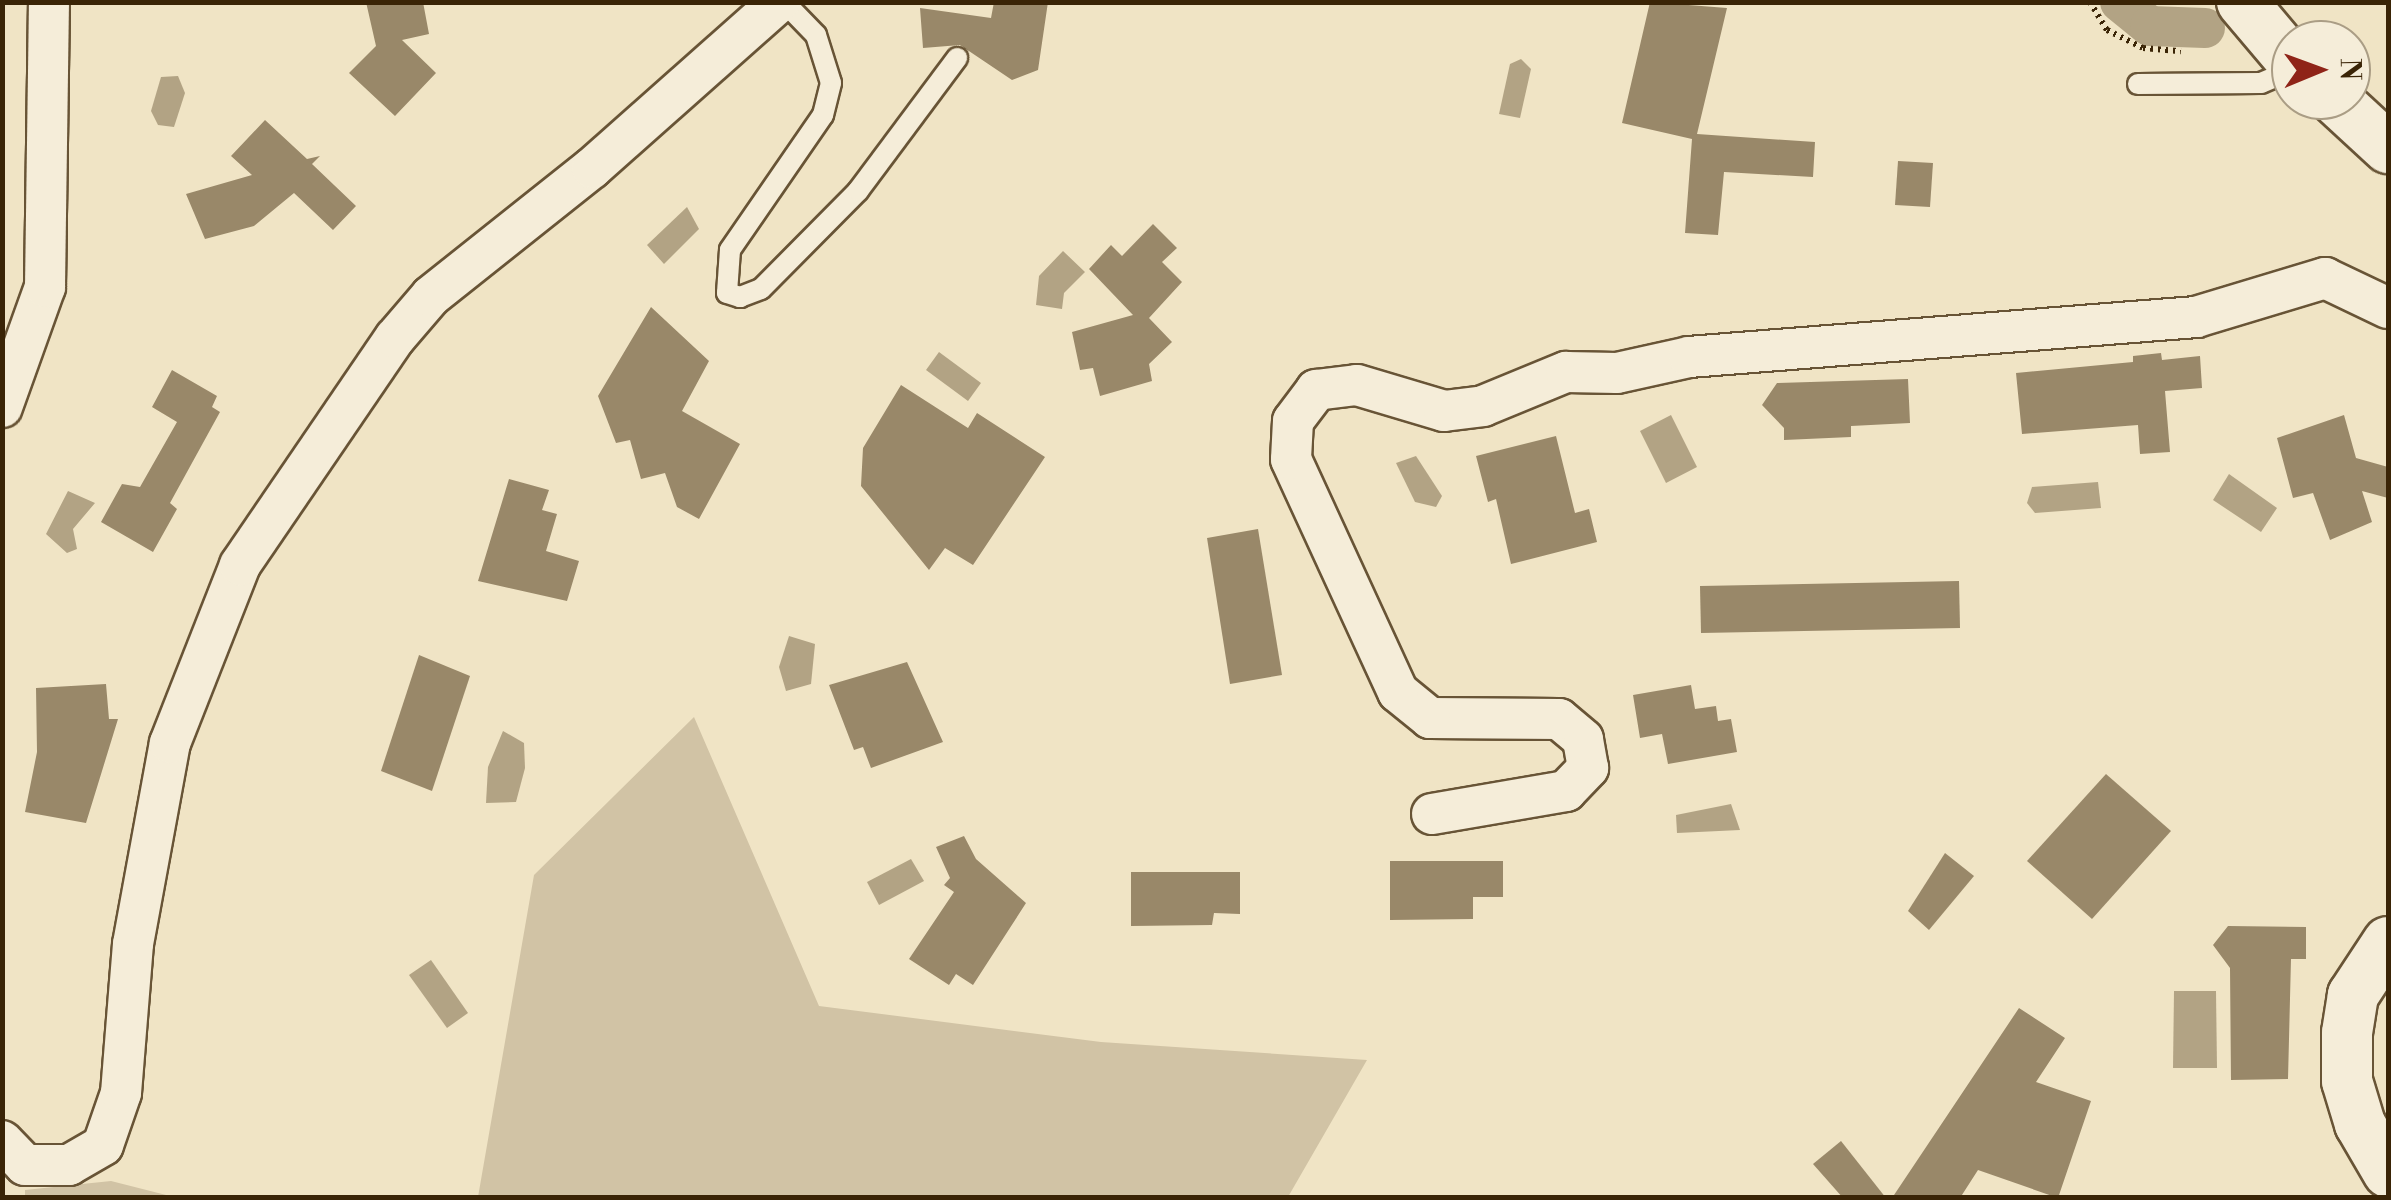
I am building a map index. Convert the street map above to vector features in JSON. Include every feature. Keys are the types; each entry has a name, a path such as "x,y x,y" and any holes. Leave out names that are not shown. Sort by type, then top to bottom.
{"street":[{"path":"2,407 46,287 49,2"},
{"path":"2,1141 25,1165 69,1165 103,1146 121,1093 133,944 170,743 240,565 395,338 431,296 592,168 781,2"},
{"path":"2242,2 2271,36"},
{"path":"2358,120 2388,148"},
{"path":"1432,814 1566,791 1588,768 1582,740 1559,719 1430,718 1398,692 1292,459 1294,422 1316,390 1357,386 1444,411 1483,406 1566,372 1616,373 1689,357 2196,316 2324,278 2388,308"},
{"path":"2388,942 2353,995 2347,1081 2360,1124 2388,1172"}],"lane":[{"path":"781,2 816,34 831,83 823,114 730,250 726,293 740,297 761,289 858,191 957,58"},
{"path":"2138,84 2261,83 2271,79"}],"path":[{"path":"2090,2 2108,30 2143,48 2188,51"}],"shaded area":[{"path":"1521,59 1531,69 1520,118 1499,114 1510,64"},
{"path":"178,76 185,93 174,127 158,125 151,111 161,77"},
{"path":"687,207 699,229 664,264 647,245"},
{"path":"1063,251 1085,272 1064,293 1062,309 1036,305 1039,276"},
{"path":"939,352 981,383 968,401 926,370"},
{"path":"1671,415 1697,467 1666,483 1640,431"},
{"path":"1416,456 1442,496 1436,507 1415,502 1396,463"},
{"path":"2229,474 2277,508 2261,532 2213,500"},
{"path":"2098,482 2101,508 2035,513 2027,503 2032,487"},
{"path":"68,491 95,503 73,529 77,549 67,553 46,534"},
{"path":"789,636 815,644 811,684 786,691 779,667"},
{"path":"694,717 819,1006 1101,1042 1367,1060 1288,1197 478,1197 534,875"},
{"path":"503,731 524,743 525,768 516,802 486,803 488,767"},
{"path":"1731,804 1740,830 1677,833 1676,815"},
{"path":"911,859 924,881 879,905 867,882"},
{"path":"431,960 468,1013 447,1028 409,975"},
{"path":"2174,991 2216,991 2217,1068 2173,1068"},
{"path":"111,1181 174,1197 25,1197 25,1190"}],"building":[{"path":"366,2 423,2 429,34 402,40 436,73 395,116 349,73 376,46"},
{"path":"994,2 1048,2 1038,70 1012,80 960,45 923,48 920,8 991,18"},
{"path":"1650,2 1727,8 1697,134 1815,142 1813,177 1724,172 1718,235 1685,233 1692,139 1622,123"},
{"path":"265,120 307,159 320,156 312,164 356,206 333,230 294,193 254,226 205,239 186,194 252,175 231,156"},
{"path":"1898,161 1933,163 1930,207 1895,205"},
{"path":"1153,224 1177,248 1162,262 1182,282 1149,318 1172,342 1149,364 1152,381 1100,396 1093,368 1080,370 1072,332 1133,315 1089,269 1111,245 1122,256"},
{"path":"651,307 709,361 682,411 740,444 699,519 677,507 665,473 641,479 630,440 616,443 598,396"},
{"path":"2161,353 2162,360 2200,356 2202,388 2165,391 2170,452 2140,454 2138,425 2022,434 2016,373 2133,362 2133,356"},
{"path":"172,370 217,396 212,407 220,412 170,503 177,509 153,552 101,522 122,484 140,487 177,422 152,407"},
{"path":"1908,379 1910,423 1851,426 1851,437 1784,440 1784,428 1762,405 1777,383"},
{"path":"901,385 968,428 977,413 1045,457 973,565 945,548 929,570 861,486 863,448"},
{"path":"2344,415 2356,458 2388,467 2388,498 2362,491 2372,522 2330,540 2313,493 2293,498 2277,438"},
{"path":"1556,436 1575,513 1589,509 1597,542 1511,564 1496,499 1488,502 1476,456"},
{"path":"509,479 549,490 542,510 557,514 546,551 579,561 567,601 478,581"},
{"path":"1258,529 1282,675 1230,684 1207,538"},
{"path":"1959,581 1960,628 1701,633 1700,586"},
{"path":"419,655 470,676 432,791 381,771"},
{"path":"907,662 943,742 871,768 863,747 854,750 829,685"},
{"path":"106,684 109,719 118,719 86,823 25,812 37,752 36,688"},
{"path":"1691,685 1695,709 1716,706 1718,721 1731,719 1737,752 1668,764 1662,734 1640,738 1633,695"},
{"path":"2106,774 2171,831 2092,919 2027,861"},
{"path":"964,836 976,859 1026,903 973,985 956,974 949,985 909,959 954,892 944,885 950,878 936,847"},
{"path":"1945,853 1974,876 1929,930 1908,911"},
{"path":"1390,861 1503,861 1503,897 1473,897 1473,919 1390,920"},
{"path":"1131,872 1240,872 1240,914 1214,913 1212,925 1131,926"},
{"path":"2228,926 2306,927 2306,959 2291,959 2288,1079 2231,1080 2230,968 2213,945"},
{"path":"2019,1008 2065,1038 2036,1082 2091,1101 2058,1198 1978,1170 1960,1198 1892,1198"},
{"path":"1841,1141 1886,1198 1843,1198 1813,1164"}],"waterway":[{"path":"2120,2 2150,26 2205,28"}]}
